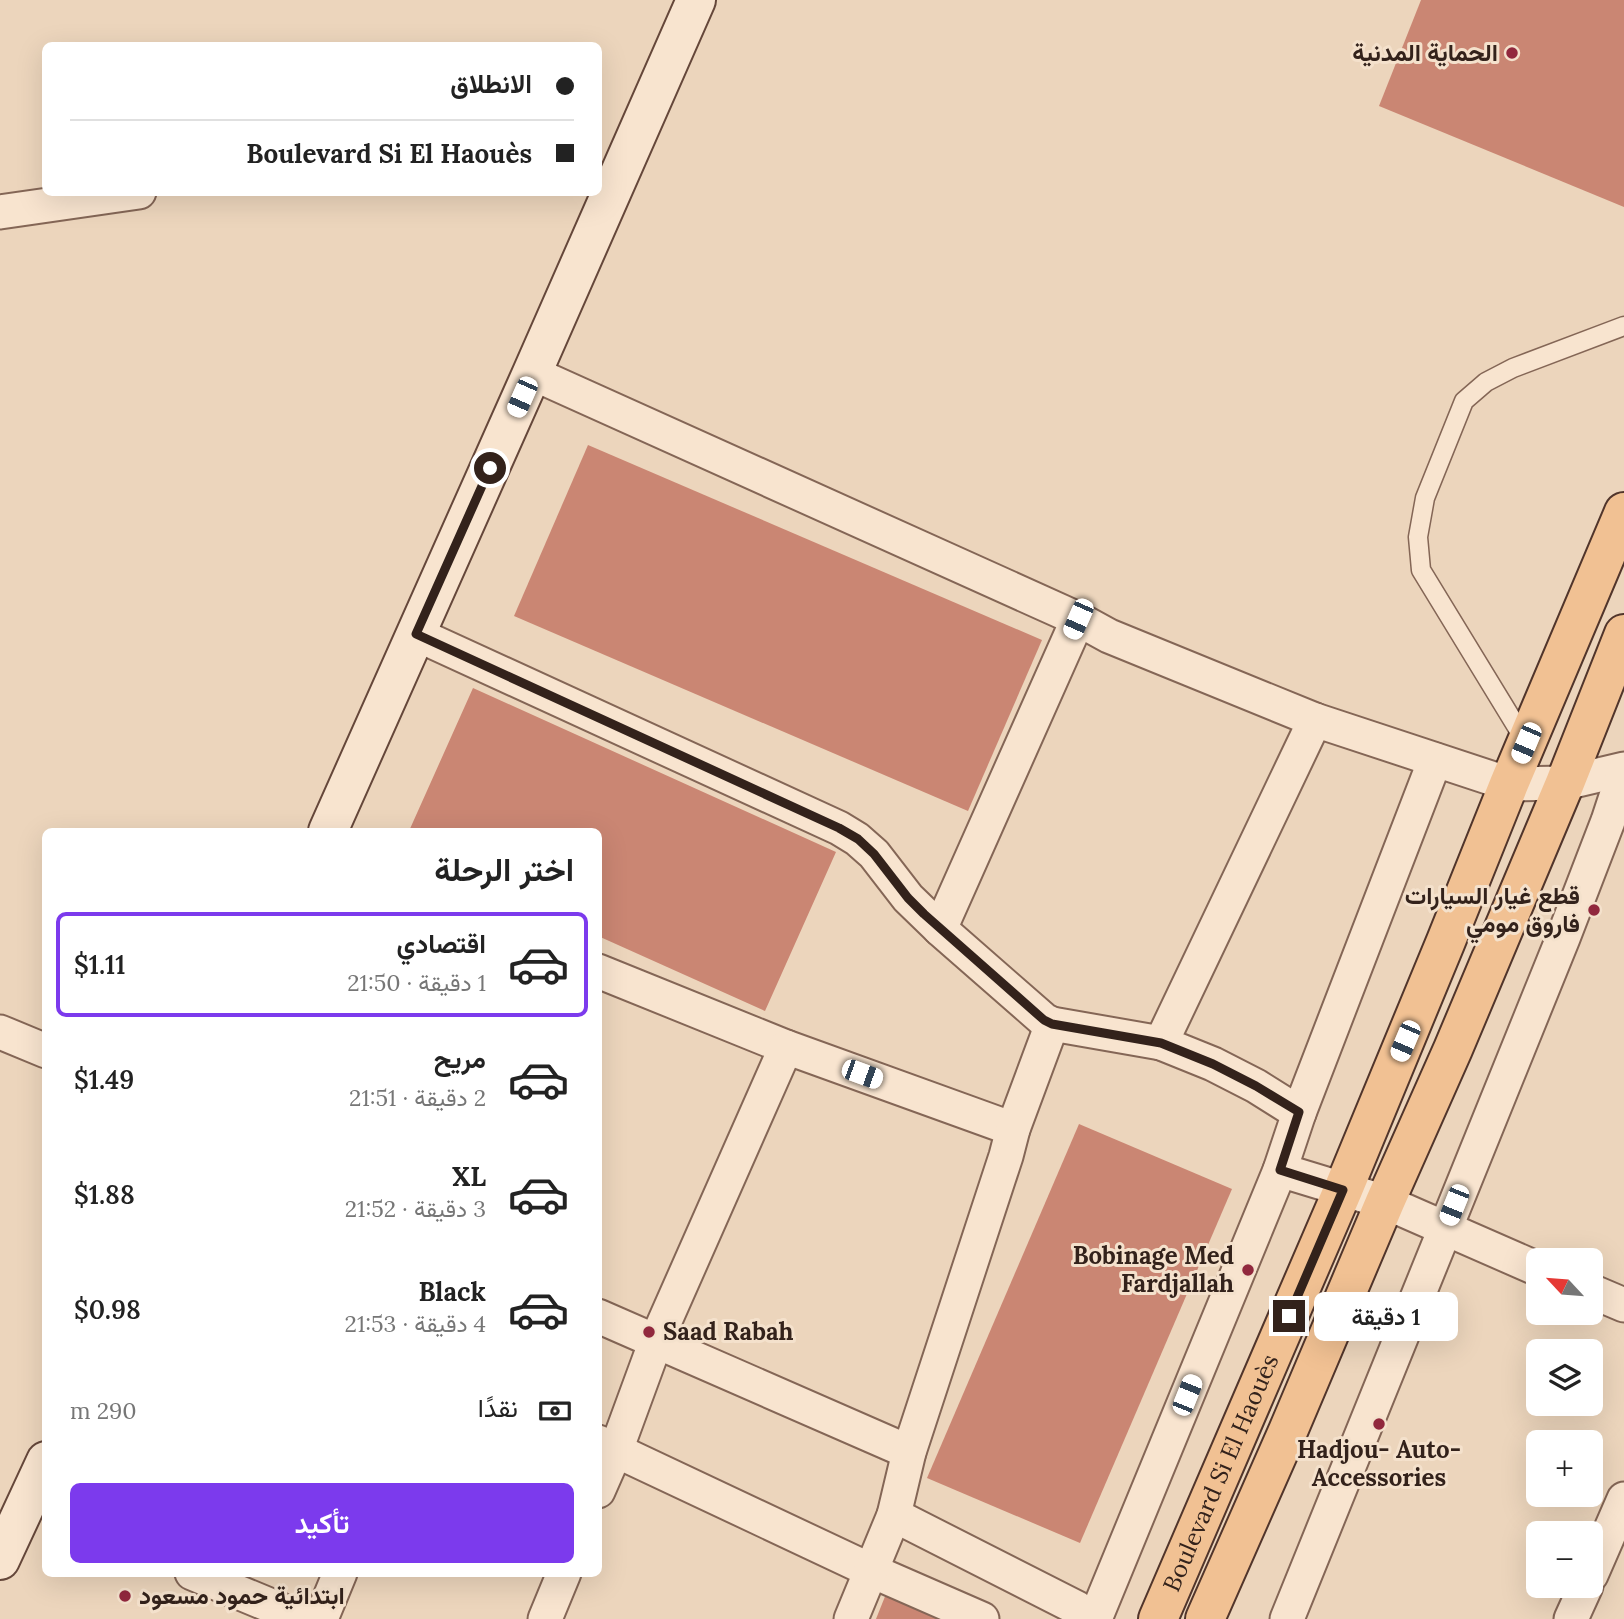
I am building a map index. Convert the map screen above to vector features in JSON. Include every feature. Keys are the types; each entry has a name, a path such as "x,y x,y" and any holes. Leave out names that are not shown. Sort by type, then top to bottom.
{"main road":[{"name":"Boulevard Si El Haouès","path":"1158,1619 1343,1190 1624,512"},
{"name":"Boulevard Si El Haouès","path":"1205,1619 1453,1049 1565,783 1624,634"}],"street":[{"path":"607,180 696,0"},
{"path":"0,212 111,196"},
{"path":"329,828 532,373 601,196"},
{"path":"532,373 1078,619 1109,636 1315,720 1509,784 1565,783 1624,771 1608,821 1563,938 1287,1619"},
{"path":"940,929 1078,619"},
{"path":"416,634 858,839 874,854 908,898 940,929 1036,1014 1052,1024 1161,1043 1213,1064 1299,1112"},
{"path":"1161,1043 1315,720"},
{"path":"894,1515 1094,1619 1280,1170 1299,1112 1436,760"},
{"path":"602,973 786,1047 1013,1129"},
{"path":"851,1619 894,1515 909,1452 1013,1129 1052,1024"},
{"path":"0,1032 42,1049"},
{"path":"602,1471 607,1446 786,1047"},
{"path":"1280,1170 1385,1202 1526,1264"},
{"path":"1603,1296 1624,1305"},
{"path":"602,1319 909,1452"},
{"path":"607,1446 872,1571 982,1619"},
{"path":"0,1560 35,1509 42,1478"},
{"path":"1603,1547 1624,1499"},
{"path":"202,1577 303,1619"},
{"path":"321,1619 338,1577"},
{"path":"545,1619 562,1577"},
{"path":"1572,1619 1581,1598"}],"lane":[{"path":"1526,743 1421,570 1418,537 1425,498 1464,401 1478,388 1513,368 1624,326"}],"building":[{"name":"الحماية المدنية","path":"1421,0 1624,0 1624,207 1379,106"},
{"path":"588,445 1042,640 968,811 514,616"},
{"path":"473,688 836,852 765,1011 602,938 602,828 410,828"},
{"path":"1079,1124 1232,1189 1080,1543 927,1478"},
{"path":"886,1594 945,1619 876,1619"}],"place":[{"name":"الحماية المدنية","path":"1512,53"},
{"name":"قطع غيار السيارات فاروق مومي","path":"1594,910"},
{"name":"Bobinage Med Fardjallah","path":"1248,1270"},
{"name":"Saad Rabah","path":"649,1332"},
{"name":"Hadjou- Auto- Accessories","path":"1379,1424"},
{"name":"ابتدائية حمود مسعود","path":"125,1596"}],"route":[{"path":"490,468 416,634 858,839 874,854 924,914 1044,1020 1052,1024 1161,1043 1213,1064 1299,1112 1280,1170 1343,1190 1289,1316"}]}
